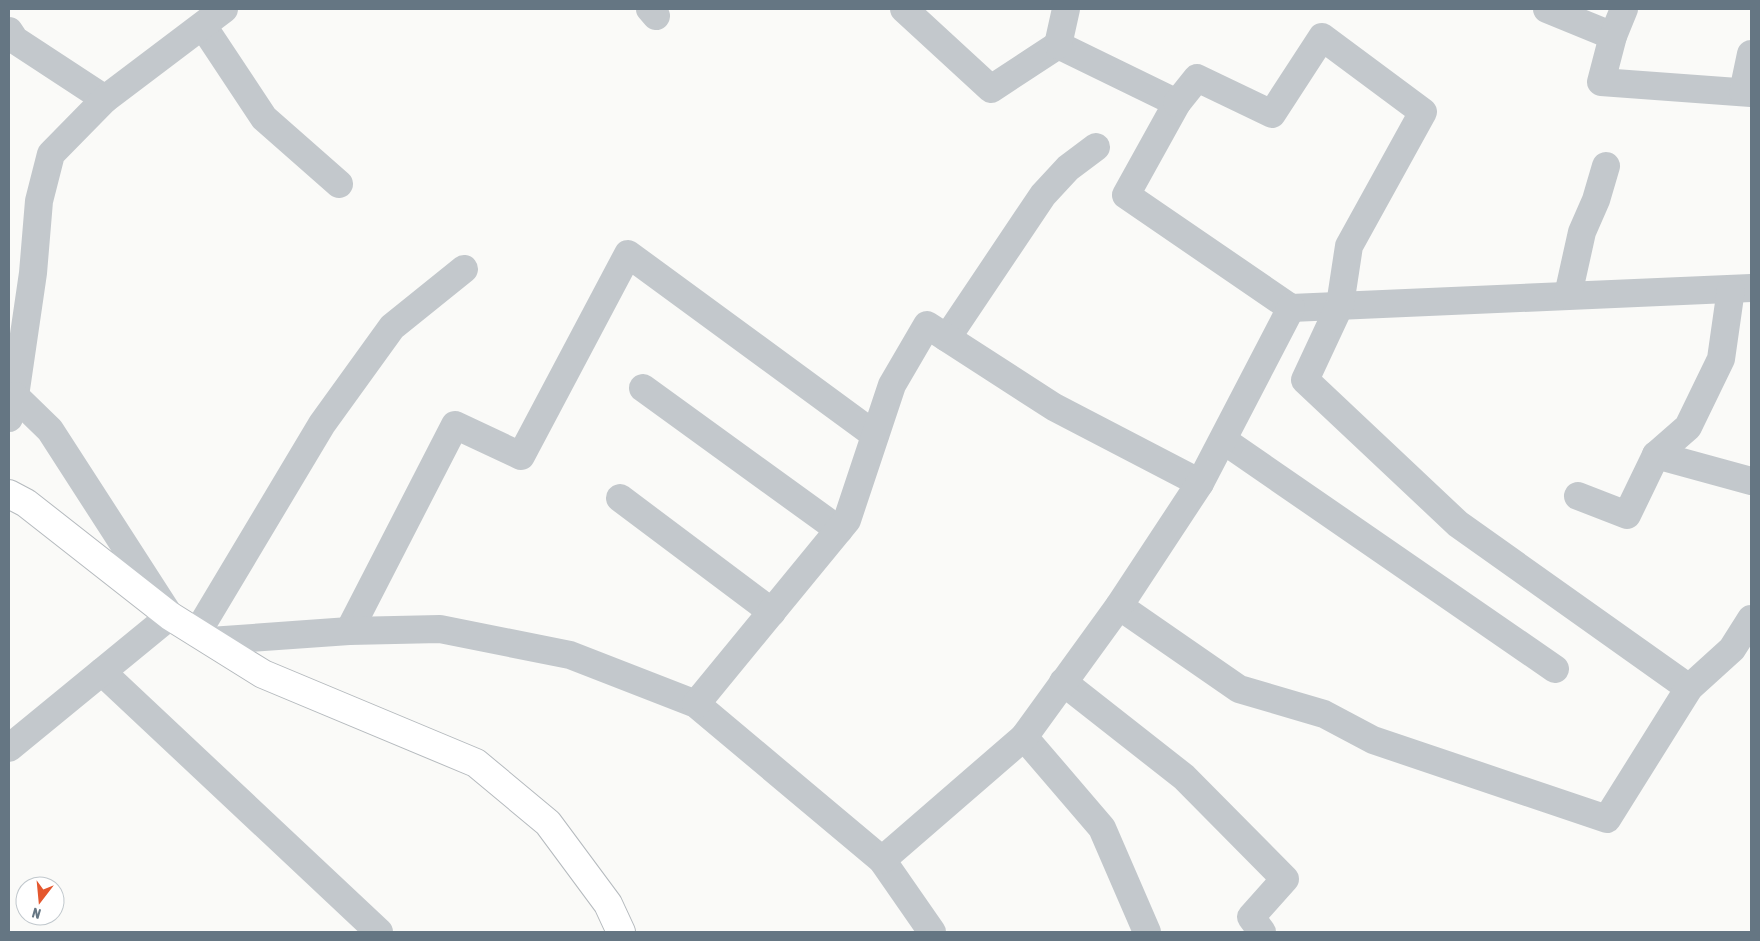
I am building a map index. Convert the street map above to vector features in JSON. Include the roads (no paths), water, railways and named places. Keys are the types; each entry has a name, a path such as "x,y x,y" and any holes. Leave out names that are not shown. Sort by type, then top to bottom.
{"main road":[{"path":"9,494 26,503 170,616 263,674 476,763 548,823 608,904 621,932"}],"street":[{"path":"9,748 170,616 50,430 12,407 33,273 39,201 51,154 106,99 224,9"},
{"path":"904,9 991,89 1058,45 1066,9"},
{"path":"1547,9 1613,36"},
{"path":"1624,9 1613,36 1601,82 1747,93 1751,54"},
{"path":"203,26 264,118 339,184"},
{"path":"1578,496 1627,515 1656,455 1688,427 1721,359 1741,288 1340,305 1291,308 1126,195 1177,103 1197,78 1272,114 1322,37 1423,112 1349,246 1340,305 1305,380 1458,524 1689,688"},
{"path":"11,39 106,99"},
{"path":"1058,45 1177,103"},
{"path":"948,338 1042,195 1068,168 1096,147"},
{"path":"1568,295 1582,232 1596,200 1606,166"},
{"path":"349,631 455,425 521,456 628,254 875,435"},
{"path":"203,637 322,424 392,327 464,269"},
{"path":"882,860 1024,737 1119,606 1200,483 1291,308"},
{"path":"696,704 847,520 892,385 927,325 1054,407 1200,483"},
{"path":"643,388 838,530"},
{"path":"1223,440 1555,669"},
{"path":"1656,455 1751,481"},
{"path":"620,498 772,612"},
{"path":"1119,606 1239,689 1324,714 1372,740 1607,819 1689,688 1732,649 1751,619"},
{"path":"203,637 440,629 570,655 696,704 882,860 932,932"},
{"path":"102,672 379,932"},
{"path":"1063,682 1184,777 1285,879 1251,917 1262,932"},
{"path":"1024,737 1102,828 1147,932"}]}
